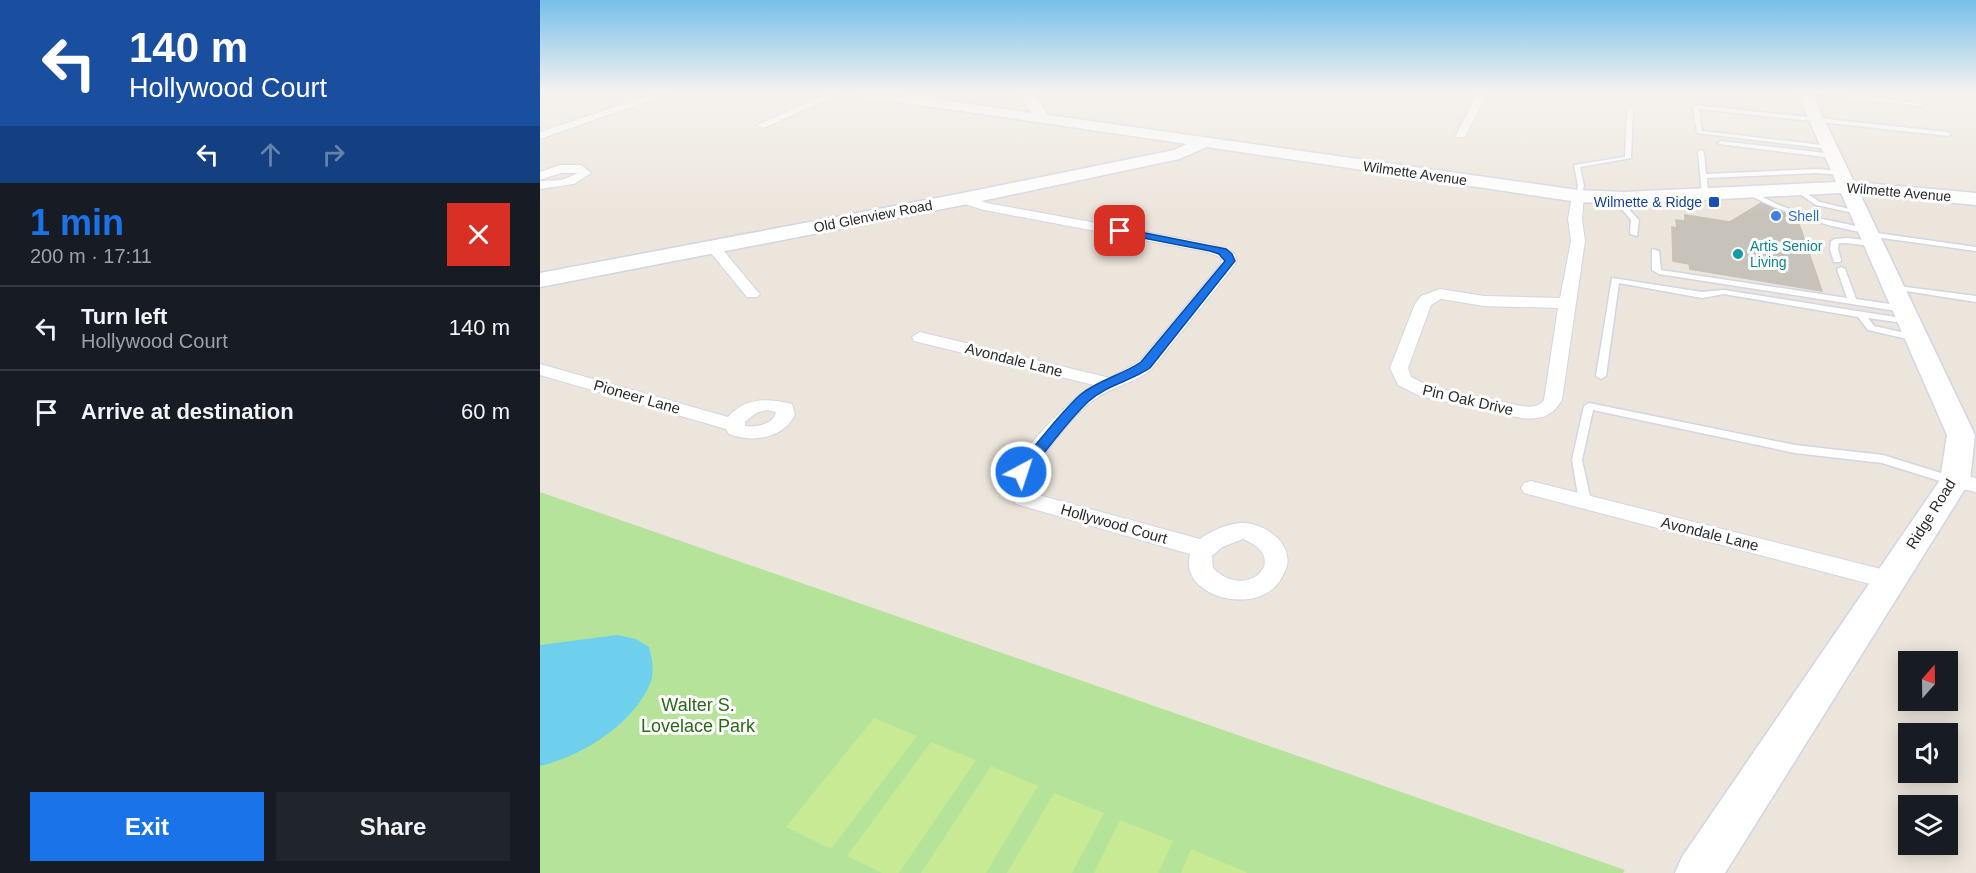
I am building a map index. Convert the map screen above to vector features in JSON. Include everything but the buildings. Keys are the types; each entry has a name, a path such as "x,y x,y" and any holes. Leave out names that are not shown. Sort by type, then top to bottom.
{"street":[{"name":"Wilmette Avenue","path":"1136,133 1578,196 1614,197 1748,192 1796,189 1844,180 1976,199"},
{"name":"Ridge Road","path":"1698,873 1889,580 1966,483 1962,435 1823,133"},
{"name":"Old Glenview Road","path":"540,280 963,199 1179,154 1203,142"},
{"path":"540,176 568,168 581,169 585,173 564,183 540,185"},
{"name":"Pin Oak Drive","path":"1567,303 1484,301 1440,294 1432,296 1423,304 1399,368 1399,375 1413,387 1426,392 1521,412 1543,412 1553,400 1578,241 1575,219 1578,196"},
{"name":"Hollywood Court","path":"963,199 984,206 1211,248 1229,256 1230,261 1226,267 1146,365 1085,398 1021,472 1015,483 1015,492 1024,499 1204,549"},
{"path":"713,247 752,294"},
{"name":"Avondale Lane","path":"920,337 1109,383"},
{"name":"Pioneer Lane","path":"540,369 734,425"},
{"name":"Avondale Lane","path":"1531,488 1889,580"}],"lane":[{"path":"1578,196 1581,186 1576,166 1628,158 1629,133"},
{"path":"1705,133 1831,152"},
{"path":"1935,133 1947,134"},
{"path":"1721,143 1831,152"},
{"path":"1701,152 1705,194"},
{"path":"1703,176 1816,171 1844,180"},
{"path":"1796,189 1866,230"},
{"path":"1748,192 1771,206 1828,225 1976,249"},
{"path":"1614,197 1635,220 1634,234"},
{"path":"1800,215 1821,205"},
{"path":"1837,260 1834,249 1835,241 1848,240 1866,230"},
{"path":"1655,251 1656,270 1659,272 1853,302 1905,314"},
{"path":"1841,269 1853,302"},
{"path":"1601,376 1615,280 1702,295 1724,292 1861,314 1905,314"},
{"path":"1861,314 1871,328 1905,314 1976,299"},
{"path":"1585,501 1577,460 1588,406 1795,449 1882,459 1966,483"}],"green space":[{"name":"Walter S. Lovelace Park","path":"540,492 1625,870 1623,873 540,873"},
{"path":"874,718 917,736 831,849 786,827"},
{"path":"931,742 976,760 899,873 882,873 847,856"},
{"path":"991,766 1038,786 986,873 921,873"},
{"path":"1054,793 1104,813 1072,873 1007,873"},
{"path":"1120,820 1173,841 1158,873 1094,873"},
{"path":"1191,849 1246,872 1246,873 1181,873"}],"water":[{"path":"617,635 636,639 649,647 652,675 642,699 631,713 604,737 572,755 540,766 540,645"}],"place":[{"name":"Wilmette & Ridge","path":"1714,202"},
{"name":"Shell","path":"1776,216"},
{"name":"Artis Senior Living","path":"1738,254"}],"route":[{"path":"1021,472 1085,398 1102,386 1131,375 1146,365 1230,261 1229,256 1211,248 1120,231"}]}
